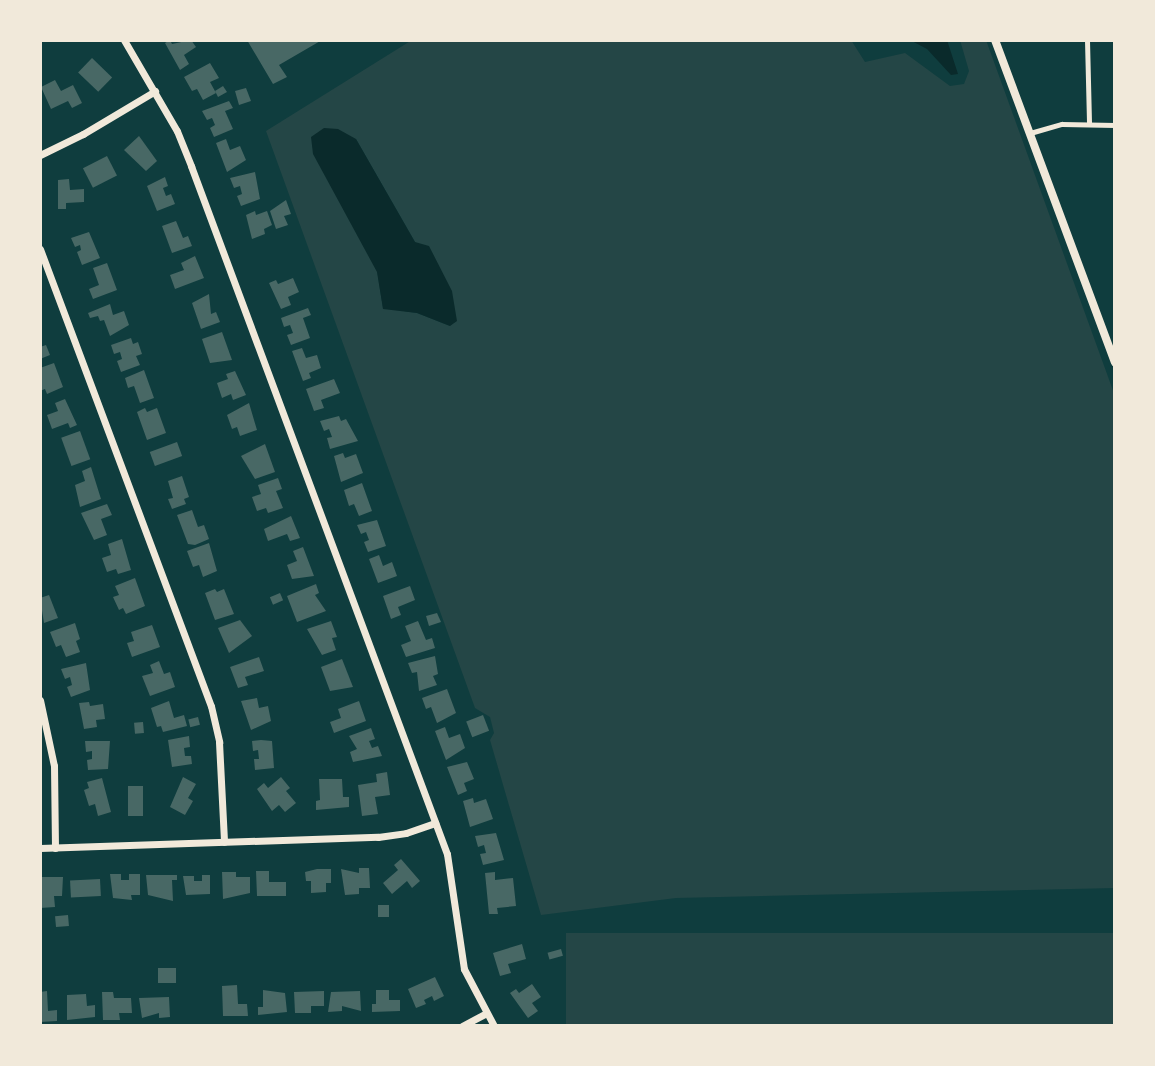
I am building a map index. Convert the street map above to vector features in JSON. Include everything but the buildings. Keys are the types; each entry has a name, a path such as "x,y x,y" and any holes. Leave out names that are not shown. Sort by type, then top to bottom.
{"street":[{"path":"124,40 155,91 191,166 435,823 453,877 464,969 494,1026"},
{"path":"995,40 1115,362"},
{"path":"1087,40 1089,124"},
{"path":"40,155 155,91"},
{"path":"1030,133 1062,124 1115,125"},
{"path":"40,249 211,706 219,742 224,842"},
{"path":"40,700 54,766 55,848"},
{"path":"40,848 378,837 435,823"},
{"path":"462,1026 485,1014"}],"shaded area":[{"path":"412,40 851,40 865,62 905,53 950,86 964,84 969,71 960,40 986,40 1115,396 1115,888 676,898 541,915 490,740 494,733 490,717 475,708 266,131","holes":["356,139 415,242 450,326 417,313 383,308"]},
{"path":"910,40 947,40 958,74 951,75 927,49"},
{"path":"324,128 338,129 356,139 415,242 429,246 452,291 457,321 450,326 417,313 383,309 377,272 313,154 311,137"},
{"path":"566,933 1115,933 1115,1026 566,1026"}]}
